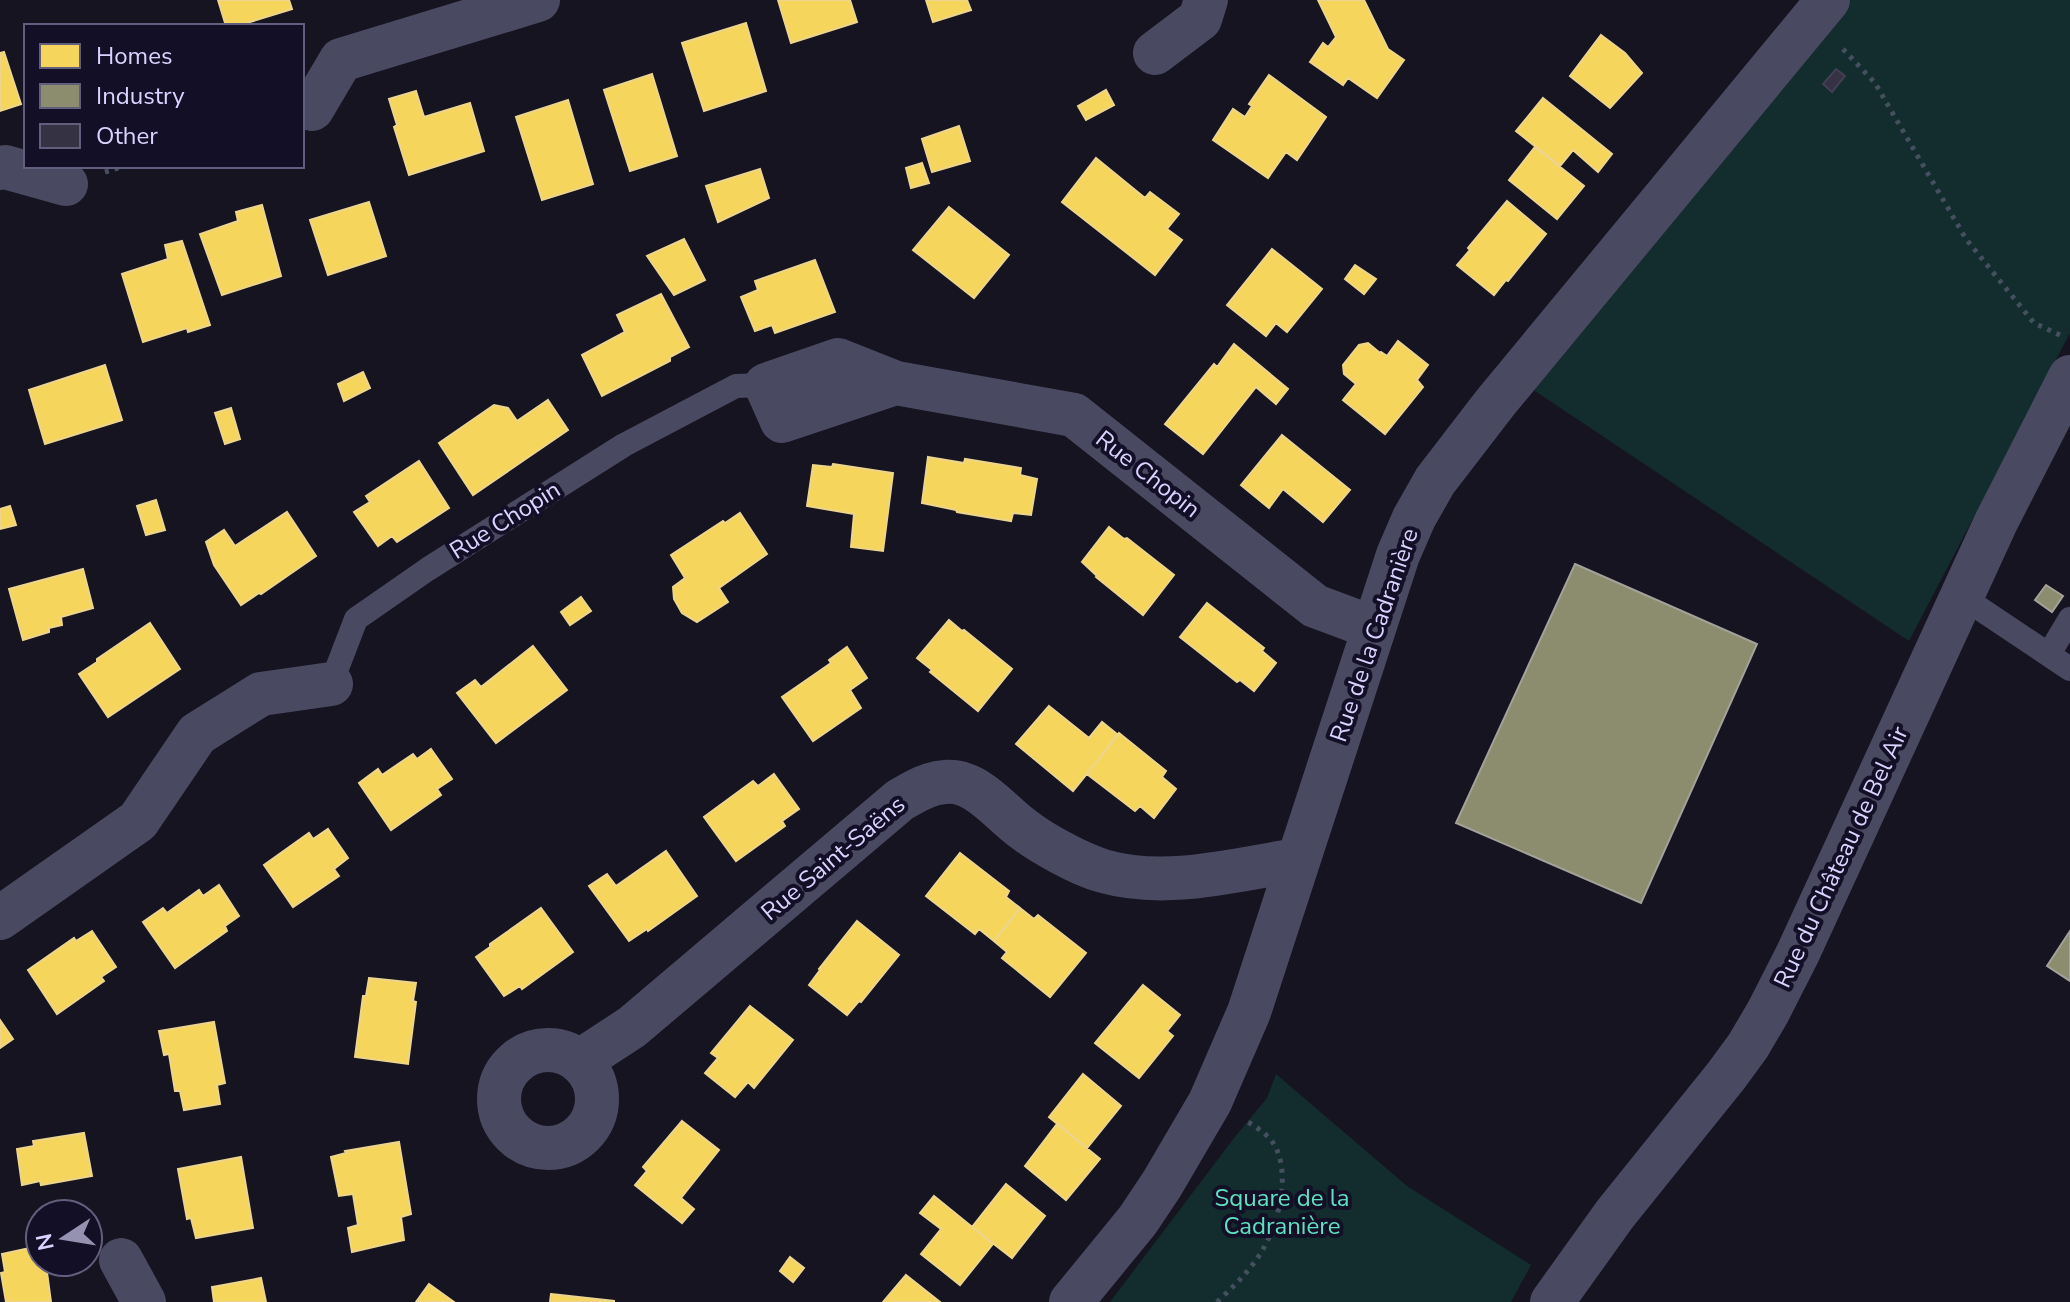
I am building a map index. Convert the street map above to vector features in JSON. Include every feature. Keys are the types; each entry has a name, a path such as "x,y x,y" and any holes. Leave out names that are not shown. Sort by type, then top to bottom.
{"street":[{"path":"312,109 341,60 538,0"},
{"path":"1155,53 1200,19 1206,0"},
{"name":"Rue de la Cadranière","path":"1071,1302 1138,1220 1210,1102 1249,1012 1403,543 1435,481 1495,403 1821,9"},
{"path":"0,168 66,184"},
{"name":"Rue Chopin","path":"766,385 838,360 896,383 1074,415 1315,606 1374,628"},
{"name":"Rue du Château de Bel Air","path":"1552,1302 1615,1214 1726,1076 1768,1012 1996,522 2070,377"},
{"path":"0,918 138,821 197,734 261,694 331,684"},
{"name":"Rue Saint-Saëns","path":"580,1061 632,1027 900,800 924,786 946,781 965,785 981,793 1024,830 1070,857 1103,871 1176,879 1297,860"},
{"path":"121,1260 144,1302"}],"lane":[{"name":"Rue Chopin","path":"331,684 356,619 416,577 624,445 736,386 766,385"},
{"path":"1961,596 2070,669"},
{"path":"2049,654 2070,619"}],"path":[{"path":"1821,9 1875,83 1966,239 2034,323 2070,339"},
{"path":"1210,1102 1257,1127 1272,1140 1281,1161 1282,1183 1280,1205 1263,1249 1238,1282 1217,1302"}],"green space":[{"path":"1851,0 2070,0 2070,333 1909,641 1529,387"},
{"name":"Square de la Cadranière","path":"1276,1074 1407,1186 1531,1265 1511,1302 1110,1302 1267,1098"}],"building: Homes":[{"path":"218,0 289,0 292,9 243,24 225,24"},
{"path":"778,0 850,0 857,22 791,43"},
{"path":"926,0 967,0 971,10 933,22"},
{"path":"1318,0 1364,0 1388,49 1404,60 1377,98 1348,78 1343,85 1310,62 1323,43 1328,47 1336,37"},
{"path":"746,23 766,91 704,111 682,43"},
{"path":"1601,35 1625,53 1642,73 1610,108 1570,76"},
{"path":"4,52 21,104 0,111 0,53"},
{"path":"652,74 677,156 630,171 604,90"},
{"path":"1269,75 1326,117 1297,160 1286,152 1268,178 1213,140 1233,109 1245,117 1252,106 1249,104"},
{"path":"1106,90 1114,105 1086,120 1078,106"},
{"path":"416,91 424,117 470,103 484,151 409,175 389,99"},
{"path":"1543,98 1612,154 1598,172 1573,150 1560,166 1516,131"},
{"path":"568,100 593,184 542,200 516,117"},
{"path":"959,126 970,161 932,172 922,139"},
{"path":"1535,147 1584,186 1557,219 1509,180"},
{"path":"1096,158 1145,198 1150,192 1179,214 1167,229 1182,240 1155,275 1062,202"},
{"path":"922,163 929,183 911,188 906,168"},
{"path":"760,169 769,198 718,222 706,186"},
{"path":"1507,201 1546,234 1494,295 1457,265"},
{"path":"369,202 386,256 328,275 310,220"},
{"path":"262,205 281,276 222,295 200,234 238,221 236,212"},
{"path":"949,207 1009,255 974,298 913,250"},
{"path":"684,239 705,280 674,295 647,256"},
{"path":"182,241 210,325 188,332 187,328 143,342 122,274 168,259 165,245"},
{"path":"1272,249 1322,289 1287,332 1276,323 1266,336 1227,305"},
{"path":"815,260 835,312 775,333 772,325 755,331 741,297 758,290 755,281"},
{"path":"1355,265 1376,279 1364,294 1345,279"},
{"path":"661,294 689,347 670,357 670,361 602,396 582,355 625,332 617,315"},
{"path":"1398,341 1428,365 1417,380 1423,387 1385,434 1343,400 1356,384 1344,374 1343,365 1359,345 1368,343 1387,356"},
{"path":"1234,344 1288,389 1276,404 1256,387 1203,454 1165,424"},
{"path":"105,365 122,420 45,444 29,390"},
{"path":"363,372 370,388 344,401 338,384"},
{"path":"548,400 568,430 473,495 439,443 494,405 508,408 517,421"},
{"path":"231,408 240,439 225,444 215,413"},
{"path":"1282,435 1350,490 1323,522 1283,489 1269,508 1241,485"},
{"path":"928,457 1021,468 1020,475 1037,479 1031,515 1013,513 1011,521 922,503"},
{"path":"419,461 449,508 397,542 392,536 378,546 354,512 370,502 366,496"},
{"path":"833,464 893,473 883,551 851,547 854,514 807,506 813,465 832,467"},
{"path":"156,500 165,530 146,535 137,506"},
{"path":"10,506 16,525 0,529 0,509"},
{"path":"287,512 316,556 241,605 214,565 206,542 224,530 235,546"},
{"path":"740,513 767,554 719,588 728,602 697,622 682,613 674,599 673,587 685,578 671,555"},
{"path":"1109,527 1174,575 1143,615 1082,562"},
{"path":"83,569 93,608 61,617 62,625 23,640 9,589"},
{"path":"581,597 591,611 570,625 561,612"},
{"path":"1207,603 1264,648 1262,651 1276,663 1254,691 1240,680 1237,682 1180,637"},
{"path":"949,620 1012,669 978,711 917,658"},
{"path":"150,623 180,669 108,717 79,674"},
{"path":"533,646 567,690 496,743 457,693 475,680 481,687"},
{"path":"847,647 867,678 850,690 861,708 813,741 782,697 831,663 829,660"},
{"path":"1049,706 1089,738 1102,722 1118,735 1073,791 1016,744"},
{"path":"1119,733 1166,771 1162,777 1176,789 1154,818 1140,806 1135,811 1087,774"},
{"path":"431,749 452,779 437,789 441,795 391,830 359,783 378,769 382,775 413,754 417,759"},
{"path":"774,774 799,809 782,821 785,826 736,861 704,817 753,781 758,786"},
{"path":"328,829 348,858 334,869 339,876 293,907 264,865 309,833 313,839"},
{"path":"666,851 697,896 629,941 589,886 607,874 616,886"},
{"path":"960,853 1009,891 1006,897 1020,908 994,941 979,929 975,934 926,896"},
{"path":"219,885 239,916 225,926 227,931 175,968 143,922 163,908 167,913 199,890 203,896"},
{"path":"541,908 573,952 522,989 520,986 504,996 476,957"},
{"path":"1020,908 1034,919 1038,915 1086,953 1050,997 1002,958 1007,952 994,941"},
{"path":"857,921 899,955 847,1015 809,985"},
{"path":"92,931 116,967 101,977 104,981 57,1014 28,970 74,938 76,941"},
{"path":"369,978 416,983 408,1064 355,1057 363,996 366,996"},
{"path":"1143,985 1180,1015 1167,1031 1173,1036 1139,1078 1095,1043"},
{"path":"750,1006 793,1040 754,1088 748,1082 735,1097 705,1073 718,1058 711,1053"},
{"path":"0,1020 13,1039 0,1048"},
{"path":"214,1022 225,1083 217,1085 220,1104 184,1110 180,1091 175,1091 169,1054 164,1055 159,1031"},
{"path":"1083,1074 1121,1106 1087,1148 1049,1117"},
{"path":"682,1121 719,1150 681,1198 694,1209 682,1223 635,1185 647,1171 643,1167"},
{"path":"1057,1124 1100,1159 1066,1200 1025,1166"},
{"path":"84,1133 92,1176 41,1185 40,1181 22,1185 17,1149 34,1146 33,1141"},
{"path":"399,1142 411,1214 401,1217 404,1240 352,1252 348,1228 358,1225 353,1194 339,1196 331,1157 345,1151"},
{"path":"241,1157 253,1228 196,1238 191,1218 187,1219 178,1169"},
{"path":"1006,1184 1045,1216 1012,1258 972,1227"},
{"path":"934,1196 993,1244 960,1285 921,1254 941,1229 920,1213"},
{"path":"24,1249 24,1278 48,1278 51,1302 6,1302 1,1273 5,1272 2,1254"},
{"path":"790,1257 804,1268 793,1282 780,1271"},
{"path":"906,1275 940,1302 883,1302"},
{"path":"261,1278 266,1302 214,1302 212,1287"},
{"path":"429,1284 454,1302 416,1302"},
{"path":"551,1294 614,1301 614,1302 550,1302"}],"building: Industry":[{"path":"1575,564 1757,644 1641,903 1456,823"},
{"path":"2046,585 2063,596 2052,612 2035,600"},
{"path":"2070,931 2070,981 2047,966"}],"building: Other":[{"path":"1836,69 1845,76 1832,92 1823,84"}]}
